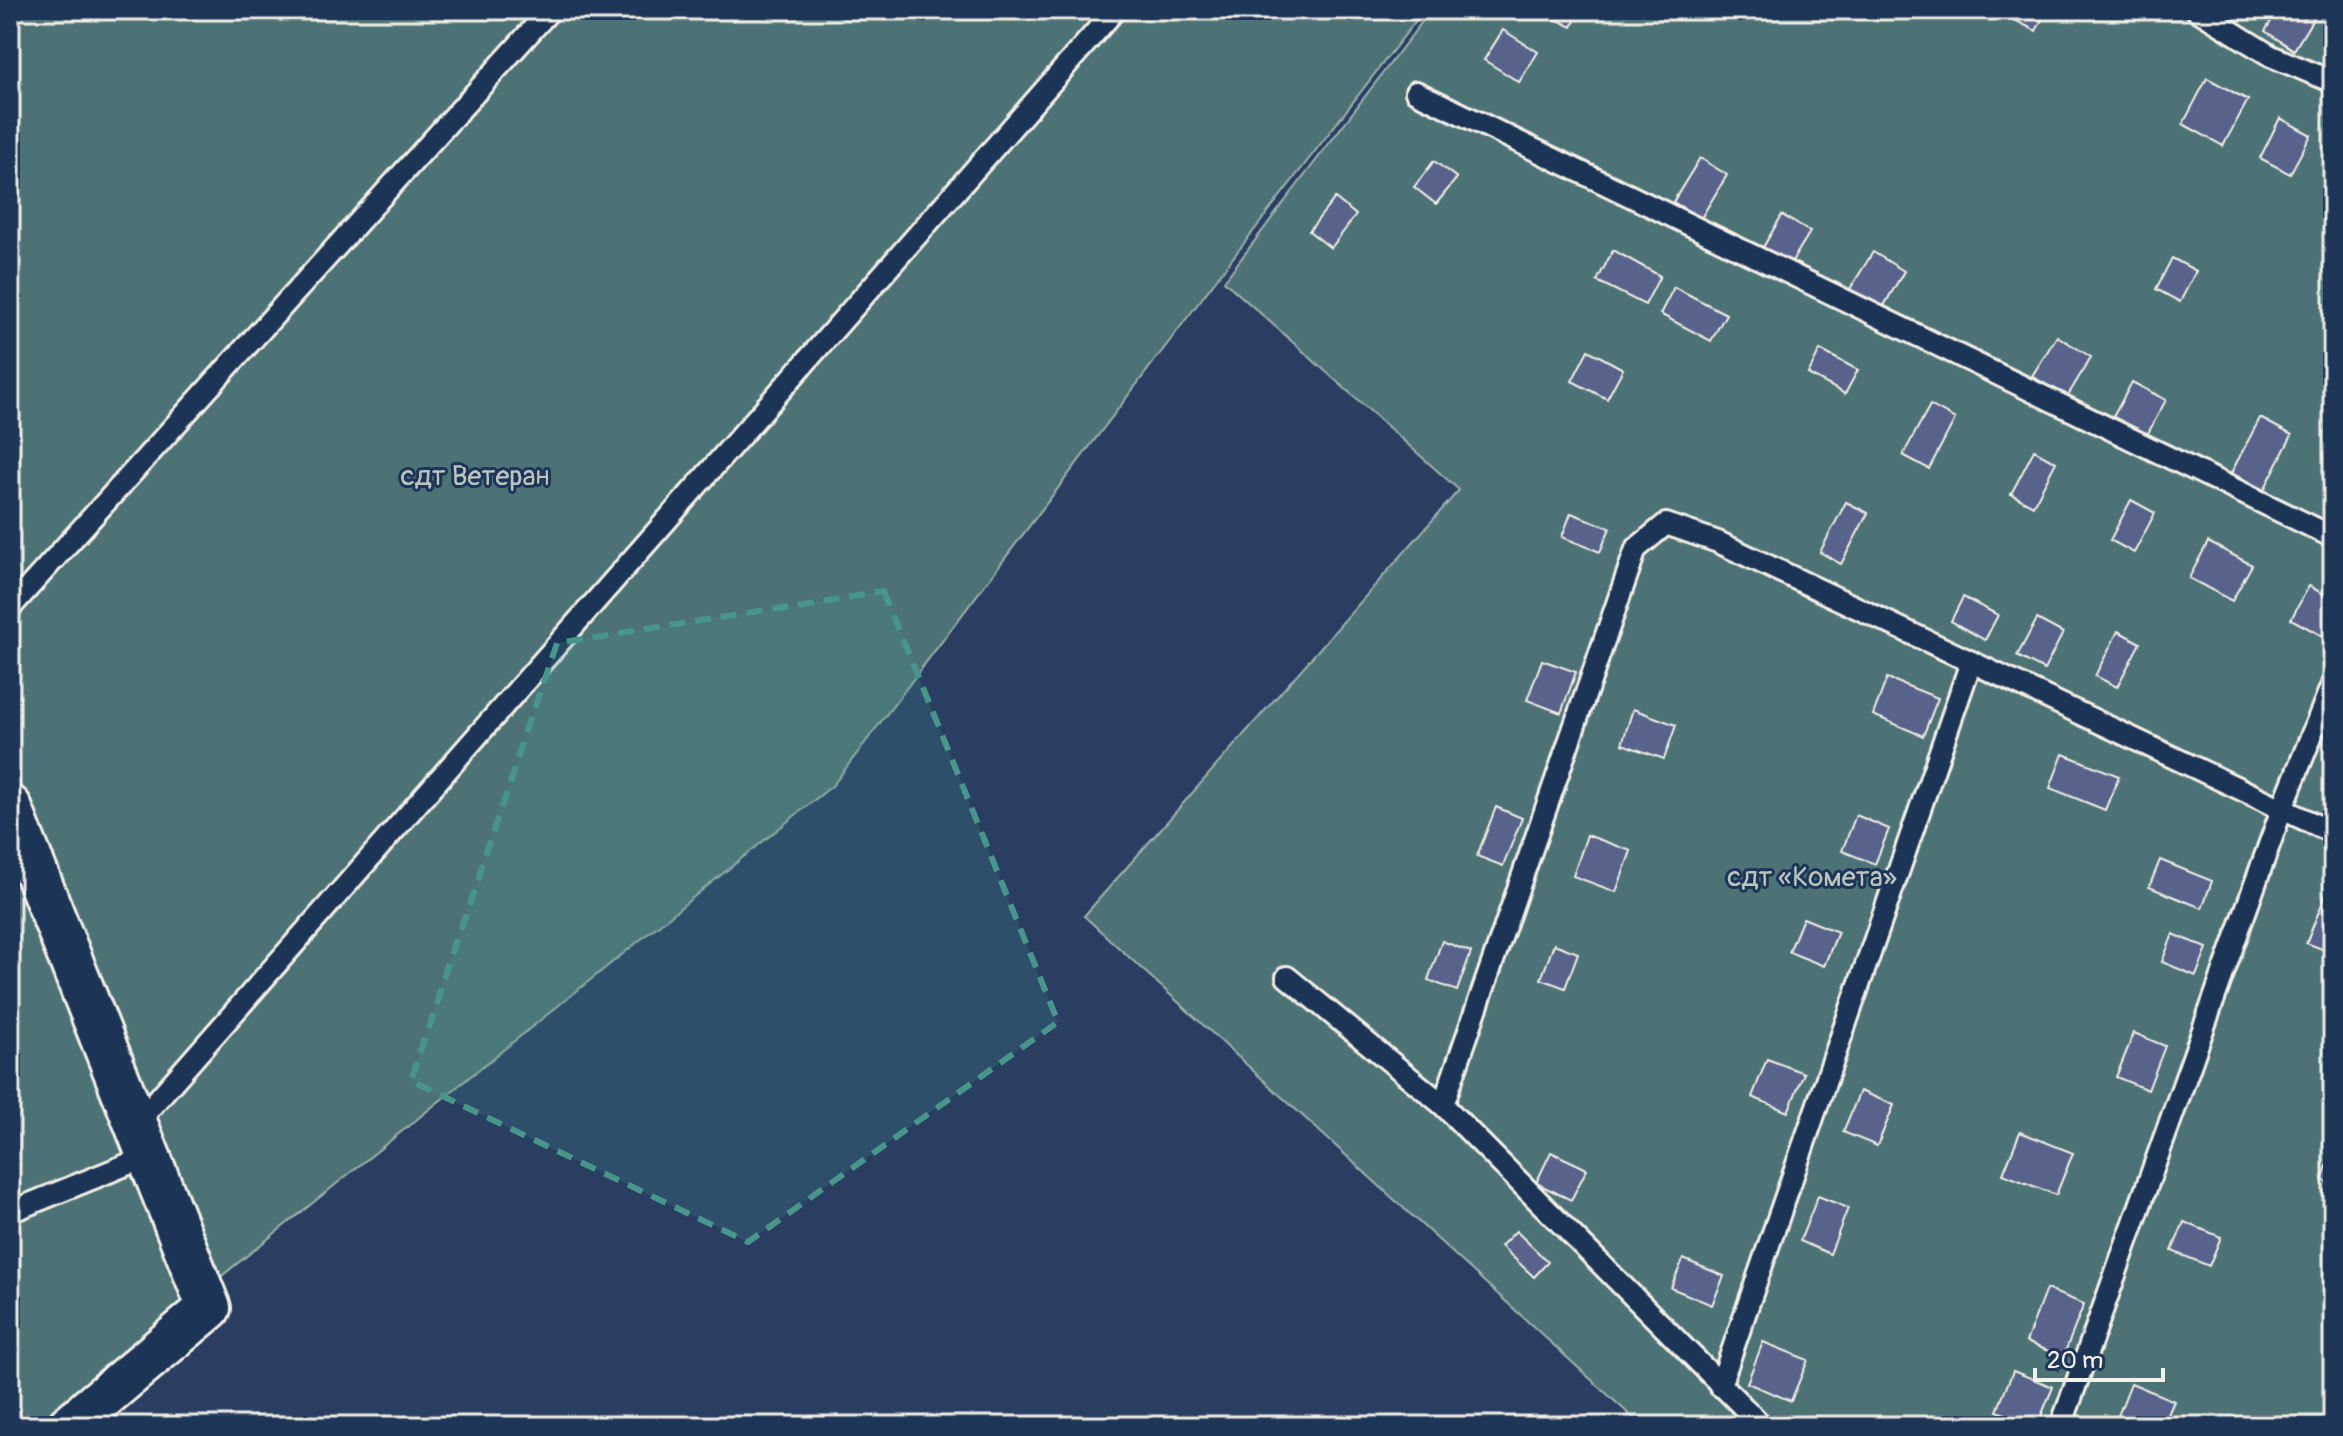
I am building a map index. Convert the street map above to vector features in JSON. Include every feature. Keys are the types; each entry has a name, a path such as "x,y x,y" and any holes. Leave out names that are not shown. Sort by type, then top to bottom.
{"street":[{"path":"10,807 209,1308 69,1426"}],"lane":[{"path":"10,608 550,10"},
{"path":"10,1212 142,1140 1115,10"},
{"path":"2197,10 2271,56 2333,82"},
{"path":"1416,92 2333,537"},
{"path":"1443,1105 1636,549 1666,524 1718,542 2333,833"},
{"path":"1720,1386 1971,662"},
{"path":"2061,1426 2282,809 2333,682"},
{"path":"1287,977 1443,1105 1762,1426"}],"highlighted area":[{"path":"884,591 1058,1022 748,1242 411,1081 557,643"}],"green space":[{"name":"сдт Ветеран","path":"10,10 1424,10 833,785 35,1426 10,1426"},
{"name":"сдт «Комета»","path":"1431,10 2333,10 2333,1426 1642,1426 1084,916 1459,490 1224,281"}],"building":[{"path":"1538,10 1580,10 1572,27"},
{"path":"2000,10 2047,10 2036,31"},
{"path":"2278,10 2309,10 2316,14 2294,50 2265,31"},
{"path":"1503,30 1538,52 1519,82 1484,60"},
{"path":"2207,78 2248,100 2223,146 2183,124"},
{"path":"2280,118 2311,135 2290,174 2260,158"},
{"path":"1700,158 1727,175 1701,218 1673,202"},
{"path":"1434,161 1457,178 1436,204 1414,187"},
{"path":"1335,198 1356,215 1331,248 1309,231"},
{"path":"1782,215 1810,232 1789,266 1762,249"},
{"path":"1613,250 1660,276 1645,305 1597,281"},
{"path":"1873,252 1904,271 1882,309 1850,289"},
{"path":"2172,258 2196,271 2180,302 2156,289"},
{"path":"1674,287 1726,314 1711,341 1660,314"},
{"path":"2057,336 2091,357 2067,397 2032,376"},
{"path":"1588,350 1623,369 1607,399 1572,381"},
{"path":"1820,350 1858,370 1845,394 1808,374"},
{"path":"2132,382 2166,400 2147,435 2113,417"},
{"path":"1930,405 1955,419 1929,469 1903,455"},
{"path":"2260,418 2292,435 2264,490 2231,473"},
{"path":"2034,450 2056,462 2033,506 2011,494"},
{"path":"2131,500 2155,513 2134,553 2110,540"},
{"path":"1846,502 1868,513 1841,564 1820,552"},
{"path":"1571,513 1610,528 1600,552 1562,537"},
{"path":"2208,542 2252,565 2232,601 2189,578"},
{"path":"2309,586 2333,599 2333,629 2328,639 2291,619"},
{"path":"1963,597 1998,615 1985,640 1951,621"},
{"path":"2037,619 2063,633 2044,670 2017,656"},
{"path":"2118,631 2140,643 2117,687 2095,676"},
{"path":"1542,660 1576,672 1561,713 1527,700"},
{"path":"1887,678 1938,698 1923,736 1873,715"},
{"path":"1633,709 1676,725 1664,759 1622,744"},
{"path":"2063,754 2119,776 2105,810 2050,788"},
{"path":"1496,807 1522,818 1503,866 1477,856"},
{"path":"1856,815 1889,829 1875,864 1842,851"},
{"path":"1587,835 1631,851 1616,892 1573,876"},
{"path":"2160,860 2212,881 2202,908 2149,887"},
{"path":"2326,894 2333,897 2333,953 2306,943"},
{"path":"1803,918 1838,932 1824,966 1789,952"},
{"path":"2173,934 2207,948 2196,976 2162,962"},
{"path":"1442,941 1471,952 1457,991 1428,980"},
{"path":"1554,944 1578,953 1565,988 1541,979"},
{"path":"2134,1033 2165,1046 2148,1090 2116,1077"},
{"path":"1767,1059 1804,1073 1788,1112 1752,1097"},
{"path":"1860,1091 1894,1105 1877,1146 1843,1132"},
{"path":"2020,1132 2073,1153 2056,1195 2003,1174"},
{"path":"1551,1152 1587,1169 1571,1200 1536,1183"},
{"path":"2330,1157 2333,1158 2333,1184 2322,1180"},
{"path":"1818,1196 1848,1208 1830,1254 1800,1241"},
{"path":"2184,1222 2221,1237 2209,1266 2172,1251"},
{"path":"1516,1231 1548,1262 1534,1277 1501,1246"},
{"path":"1683,1259 1724,1276 1712,1305 1671,1288"},
{"path":"2046,1289 2084,1304 2063,1357 2026,1342"},
{"path":"1763,1342 1808,1360 1791,1401 1747,1383"},
{"path":"2013,1371 2053,1387 2037,1426 1997,1411"},
{"path":"2131,1383 2174,1401 2163,1426 2114,1426"}]}
